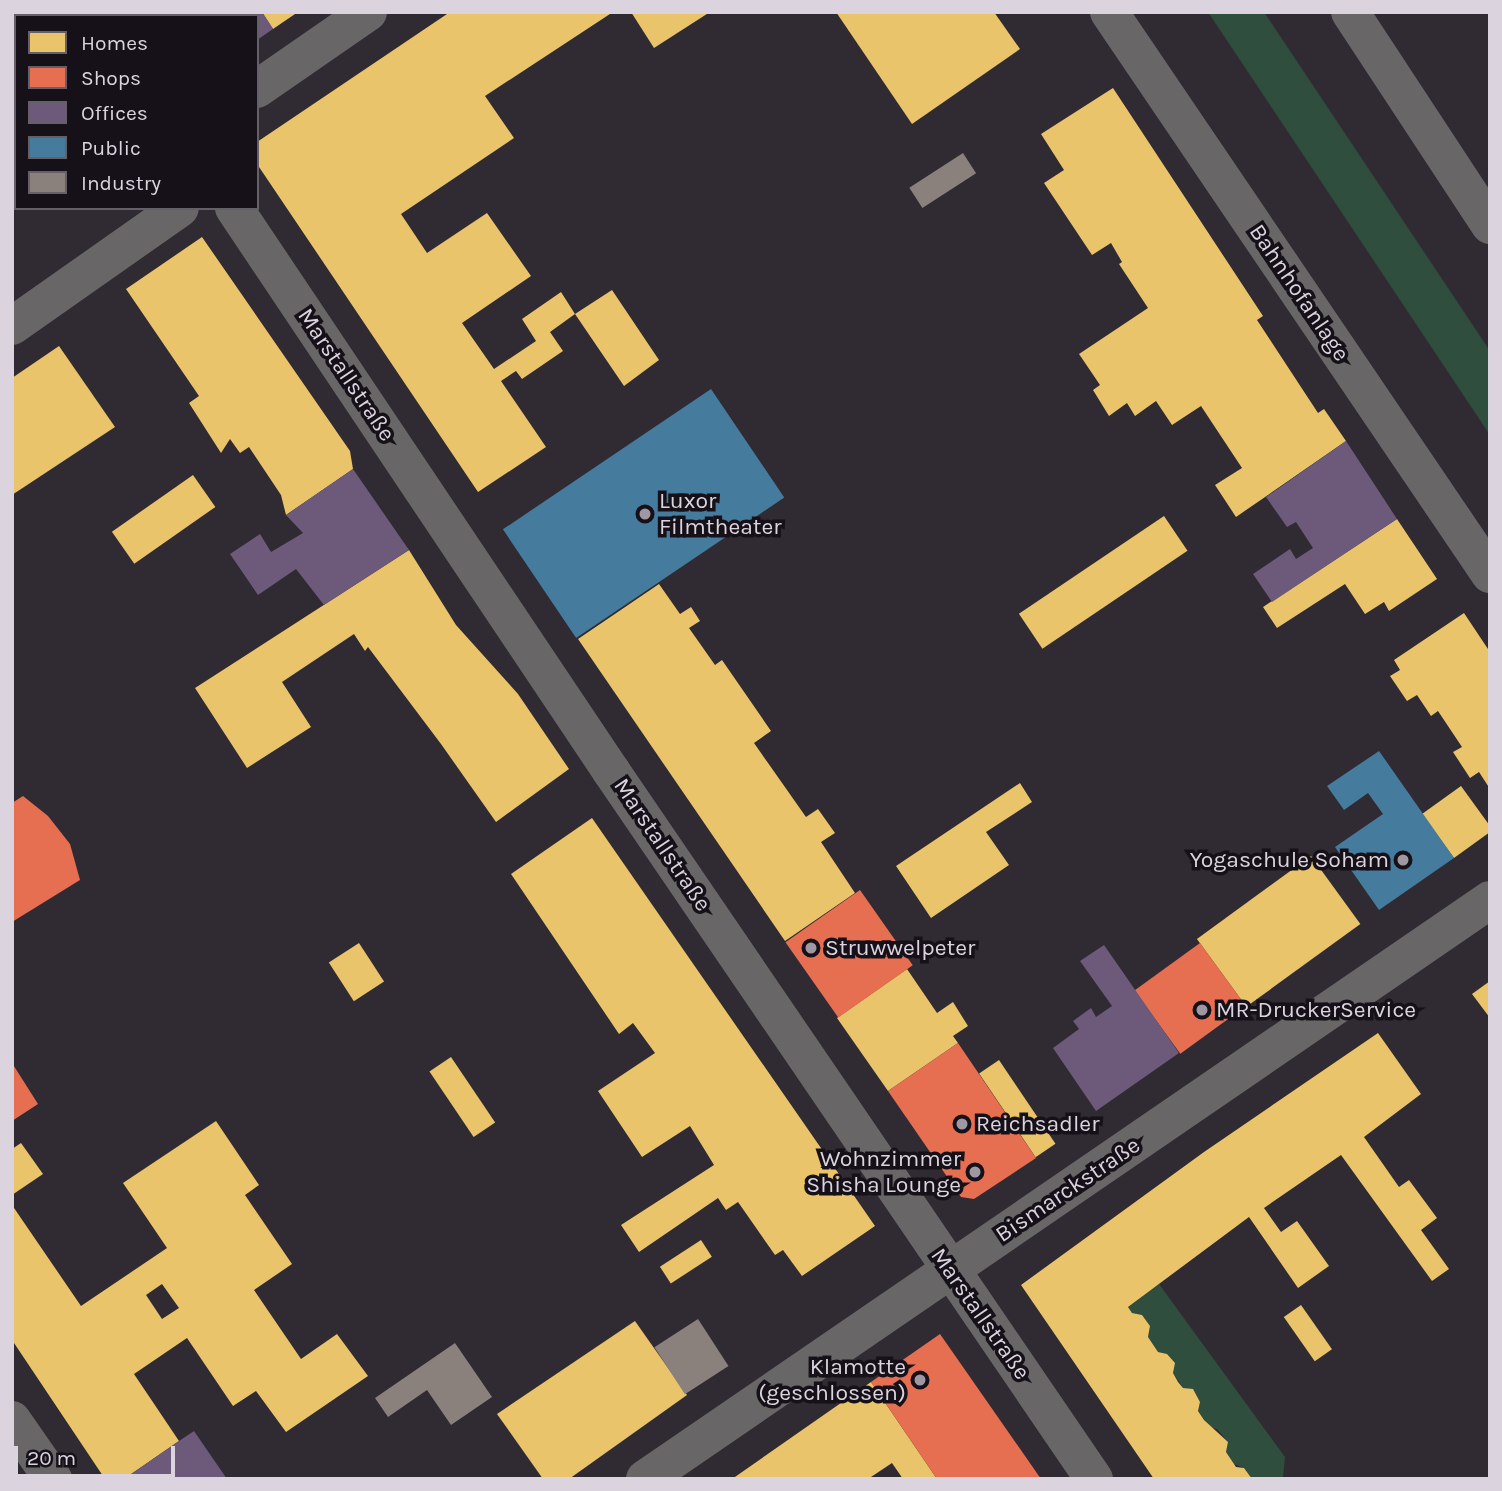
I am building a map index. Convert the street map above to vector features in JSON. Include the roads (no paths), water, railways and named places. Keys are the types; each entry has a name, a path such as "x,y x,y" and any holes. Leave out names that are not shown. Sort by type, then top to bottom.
{"street":[{"path":"259,88 368,12"},
{"name":"Bahnhofanlage","path":"1109,12 1490,574"},
{"path":"1350,12 1490,225"},
{"path":"12,326 177,210"},
{"name":"Marstallstraße","path":"235,210 1094,1479"},
{"name":"Bismarckstraße","path":"645,1479 1490,900"},
{"path":"12,1420 52,1479"}],"place":[{"name":"Luxor Filmtheater","path":"645,514"},
{"name":"Yogaschule Soham","path":"1403,860"},
{"name":"Struwwelpeter","path":"811,948"},
{"name":"MR-DruckerService","path":"1202,1010"},
{"name":"Reichsadler","path":"962,1124"},
{"name":"Wohnzimmer Shisha Lounge","path":"975,1172"},
{"name":"Klamotte (geschlossen)","path":"920,1380"}]}
